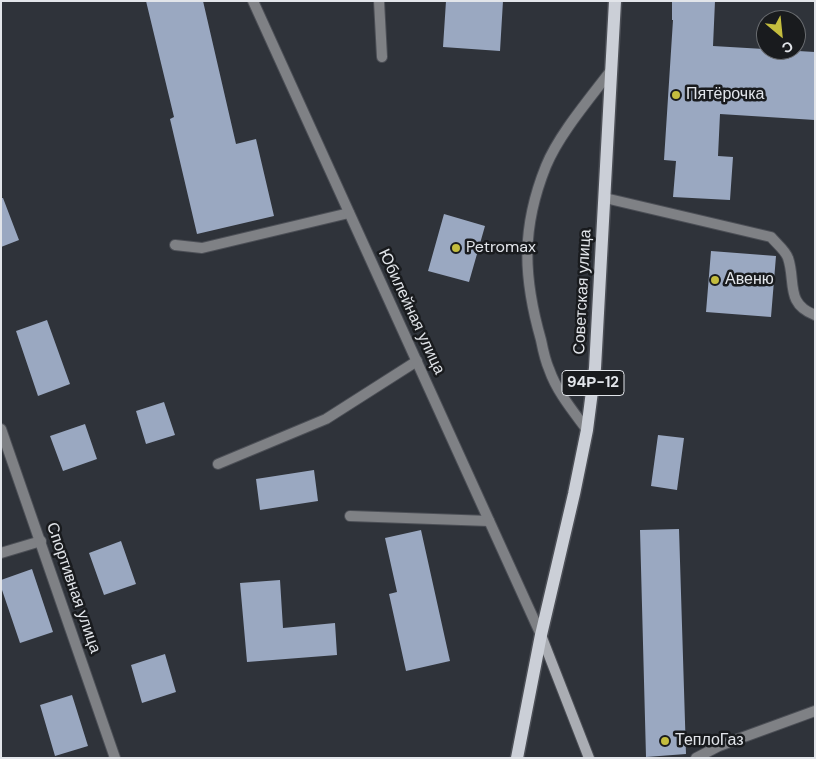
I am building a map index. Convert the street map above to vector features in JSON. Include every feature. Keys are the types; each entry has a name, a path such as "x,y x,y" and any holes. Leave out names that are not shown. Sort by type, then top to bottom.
{"main road":[{"name":"Советская улица","path":"517,758 541,635 587,430 595,368 615,1"}],"street":[{"name":"Юбилейная улица","path":"253,1 541,635"},
{"path":"380,1 382,57"},
{"path":"587,430 562,394 549,370 536,325 528,287 526,258 529,225 546,166 558,143 612,68"},
{"path":"605,198 771,237 788,257 794,298 809,313 815,315"},
{"path":"175,245 202,248 349,213"},
{"path":"218,464 326,419 417,361"},
{"name":"Спортивная улица","path":"1,428 115,758"},
{"path":"350,516 490,521"},
{"path":"1,553 41,542"},
{"path":"541,635 589,758"},
{"path":"696,758 719,746 815,711"}],"building":[{"path":"146,1 203,1 236,144 256,139 274,216 197,234 170,119 174,117"},
{"path":"446,1 503,1 500,51 443,47"},
{"path":"672,1 715,1 713,46 756,49 756,60 806,60 806,51 815,52 815,120 720,114 718,156 733,157 730,200 673,197 676,161 664,160"},
{"path":"1,198 3,198 19,240 1,247"},
{"name":"Petromax","path":"444,214 485,226 469,282 428,271"},
{"path":"711,251 776,256 771,317 706,312"},
{"path":"47,320 70,384 38,396 16,331"},
{"path":"164,402 175,435 146,444 136,411"},
{"path":"85,424 97,459 63,471 50,436"},
{"path":"658,435 684,438 677,490 651,486"},
{"path":"314,470 318,501 260,510 256,479"},
{"path":"679,529 686,754 646,757 640,530"},
{"path":"421,530 450,661 406,671 389,594 397,592 385,538"},
{"path":"121,541 136,584 104,595 89,553"},
{"path":"32,569 53,632 20,643 1,587 1,580"},
{"path":"280,580 283,628 335,623 337,655 247,662 240,583"},
{"path":"165,654 176,692 142,703 131,665"},
{"path":"72,695 88,746 55,756 40,705"}],"place":[{"name":"Пятёрочка","path":"676,95"},
{"name":"Petromax","path":"456,248"},
{"name":"Авеню","path":"715,280"},
{"name":"ТеплоГаз","path":"665,741"}]}
